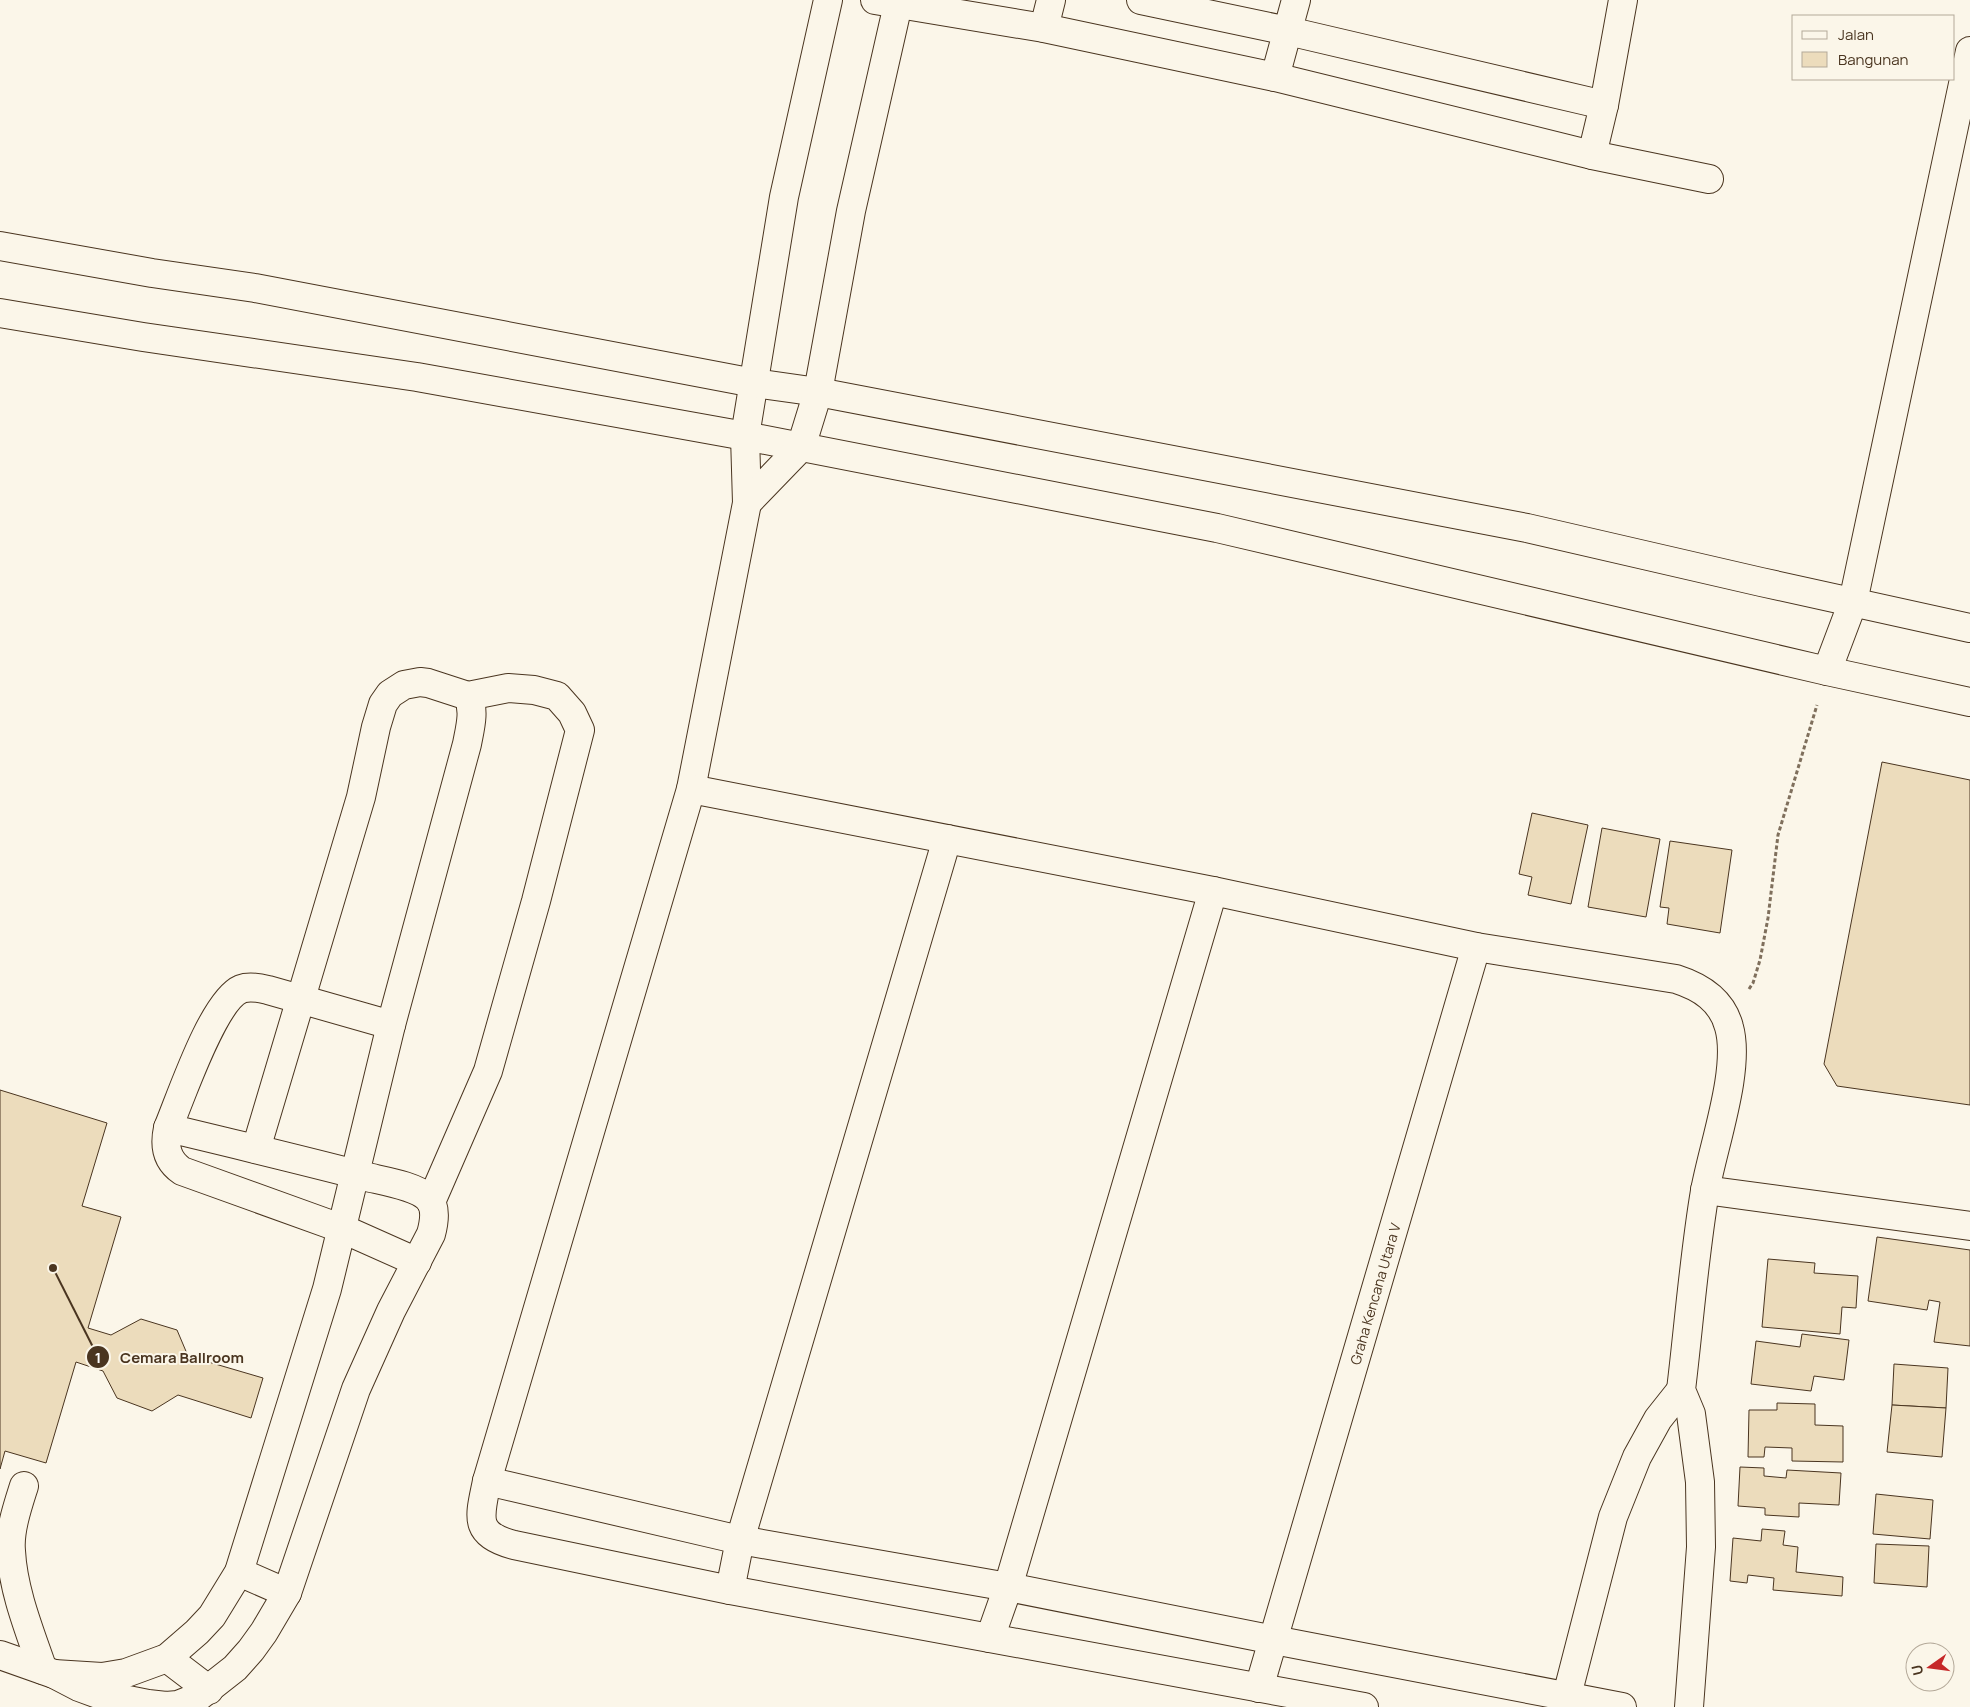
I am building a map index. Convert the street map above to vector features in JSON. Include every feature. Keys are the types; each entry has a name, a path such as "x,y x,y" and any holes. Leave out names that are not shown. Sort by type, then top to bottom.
{"street":[{"path":"828,0 784,197 745,436 747,503 691,789 487,1481 481,1516 482,1524 488,1534 503,1542 730,1590 1364,1707"},
{"path":"1044,28 1051,0"},
{"path":"1141,0 1288,31 1604,105"},
{"path":"1276,76 1296,0"},
{"path":"1592,155 1604,105 1623,0"},
{"path":"747,503 801,447 818,392 891,2 1044,28 1276,76 1592,155 1709,179"},
{"path":"1827,672 1853,602 1970,52"},
{"path":"0,246 256,288 754,383 818,392 1527,528 1970,628"},
{"path":"0,314 417,377 745,436 1217,528 1827,672 1970,702"},
{"path":"0,1655 48,1672 78,1687 98,1693 148,1704 178,1705 198,1697 209,1690 234,1668 251,1650 287,1593 356,1389 391,1311 431,1234 434,1222 431,1202 488,1071 536,901 580,730 572,713 557,696 534,690 508,688 468,696 428,683 410,682 390,694 383,704 376,727 361,797 256,1150"},
{"path":"98,1693 126,1673 167,1658 212,1616 239,1572 328,1289 391,1025 466,744 472,715 468,696"},
{"path":"691,789 1213,891 1476,947 1676,979 1695,985 1709,994 1726,1016 1731,1033 1732,1046 1729,1080 1705,1190 1681,1390 1692,1414 1700,1482 1701,1547 1689,1707"},
{"path":"730,1590 740,1540 947,839"},
{"path":"990,1638 1008,1587 1213,891"},
{"name":"Graha Kencana Utara V","path":"1260,1688 1476,947"},
{"path":"391,1025 268,990 241,989 228,998 214,1018 168,1128 166,1138 167,1154 172,1162 182,1171 343,1229 417,1262"},
{"path":"168,1128 418,1191 431,1202"},
{"path":"1705,1190 1970,1226"},
{"path":"1565,1701 1613,1517 1637,1457 1658,1419 1681,1390"},
{"path":"487,1481 740,1540 1008,1587 1565,1701 1622,1707"},
{"path":"24,1486 16,1509 10,1549 16,1585 48,1672"},
{"path":"239,1572 287,1593"},
{"path":"167,1658 209,1690"}],"path":[{"path":"1726,1016 1753,983 1760,960 1768,918 1778,835 1827,672"}],"building":[{"path":"1882,762 1970,780 1970,1105 1837,1086 1824,1064"},
{"path":"1532,813 1588,825 1571,904 1528,895 1532,877 1519,874"},
{"path":"1602,828 1660,839 1646,917 1588,907"},
{"path":"1670,841 1732,850 1720,933 1667,924 1669,908 1660,907"},
{"path":"0,1090 107,1123 82,1206 121,1217 88,1328 111,1335 141,1319 177,1330 188,1356 263,1378 251,1418 178,1395 152,1411 117,1398 103,1371 76,1362 46,1463 5,1451 0,1469"},
{"path":"1877,1237 1970,1250 1970,1346 1934,1342 1940,1302 1929,1300 1927,1310 1868,1301"},
{"path":"1768,1259 1815,1263 1814,1273 1858,1276 1856,1308 1842,1307 1840,1334 1762,1327"},
{"path":"1802,1334 1849,1340 1844,1380 1814,1376 1811,1391 1751,1384 1756,1341 1800,1347"},
{"path":"1894,1364 1948,1368 1946,1408 1892,1405"},
{"path":"1777,1403 1815,1404 1815,1425 1843,1426 1843,1462 1792,1461 1792,1448 1765,1447 1764,1457 1748,1457 1749,1410 1777,1410"},
{"path":"1892,1405 1946,1408 1942,1457 1887,1452"},
{"path":"1740,1467 1764,1468 1764,1476 1786,1478 1787,1470 1841,1473 1839,1505 1799,1503 1799,1517 1765,1515 1765,1508 1738,1506"},
{"path":"1876,1494 1933,1500 1930,1539 1873,1534"},
{"path":"1762,1529 1785,1531 1783,1545 1798,1547 1796,1572 1843,1577 1842,1596 1773,1590 1774,1578 1748,1575 1747,1583 1730,1581 1733,1538 1761,1541"},
{"path":"1876,1544 1929,1546 1927,1587 1874,1583"}],"place":[{"name":"Cemara Ballroom","path":"53,1268"}]}
